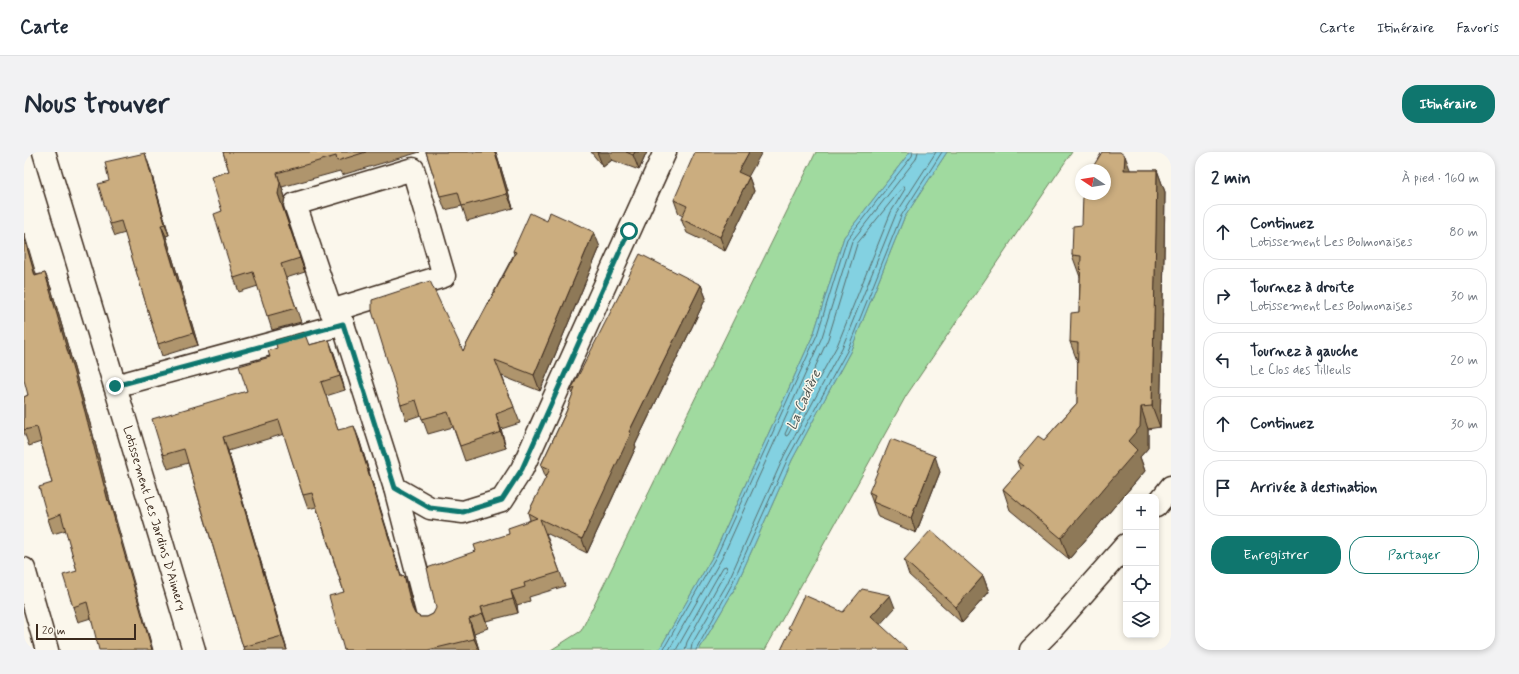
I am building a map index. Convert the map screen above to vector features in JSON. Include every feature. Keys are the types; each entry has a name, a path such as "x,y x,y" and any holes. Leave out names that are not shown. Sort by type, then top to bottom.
{"street":[{"name":"Lotissement Les Jardins D'Aimery","path":"44,152 194,650"},
{"path":"395,488 430,508 463,512 502,500 522,469 665,152"},
{"path":"115,386 237,352 337,317 444,276 413,169 295,204 337,317 395,488 429,619"},
{"path":"1159,502 1171,487"},
{"path":"1031,650 1055,626 1123,548"},
{"path":"24,569 28,595 48,650"}],"green space":[{"path":"816,152 910,152 844,237 814,333 714,554 659,650 551,650 581,631"},
{"path":"947,152 1072,152 906,396 765,650 699,650 735,588 792,460 850,352 904,218"}],"water":[{"name":"La Cadière","path":"910,152 947,152 904,218 850,352 792,460 735,588 699,650 659,650 714,554 814,333 844,237"}],"building":[{"path":"223,152 366,152 337,161 336,156 277,173 280,183 278,194 300,258 281,264 296,308 267,316 253,272 234,278 214,214 222,211 211,177 229,171"},
{"path":"426,152 495,152 507,194 462,206 458,192 440,196"},
{"path":"626,152 635,152 633,155"},
{"path":"695,152 749,152 738,172 749,177 720,237 681,219 687,206 674,200"},
{"path":"1102,152 1120,152 1125,156 1124,170 1157,170 1152,406 1141,407 1140,427 1128,441 1137,450 1061,538 1003,489 1023,466 1017,461 1038,436 1044,440 1077,403 1078,343 1070,342 1071,313 1079,312 1081,256 1072,255 1073,226 1082,225 1083,200 1111,200 1111,164 1095,164"},
{"path":"145,153 165,224 161,225 193,333 158,344 121,221 110,224 98,184 109,181 105,162"},
{"path":"550,212 594,232 534,375 495,360 514,407 496,414 501,432 460,446 448,412 422,419 416,400 401,405 372,311 372,300 430,281 463,351 516,252 513,251 530,213 547,221"},
{"path":"24,237 35,276 45,273 85,412 108,501 109,500 152,650 99,650 87,602 73,607 63,575 77,571 61,514 48,519 39,487 52,483 37,427 24,430 24,397 28,395 24,380"},
{"path":"640,254 701,285 629,432 631,433 582,539 540,519 560,572 524,583 525,587 511,591 513,599 481,607 483,614 469,619 474,639 428,650 344,650 329,596 344,592 312,493 303,495 279,420 223,437 282,636 243,647 184,449 163,455 152,419 247,391 239,366 270,357 268,351 277,348 275,340 304,332 309,345 329,340 340,376 321,382 338,430 354,426 401,577 404,576 412,608 415,614 420,617 427,617 433,614 436,608 427,568 476,551 474,545 509,534 508,528 537,518 528,513 550,469 541,465 566,412 575,388 571,390"},
{"path":"891,439 935,456 911,518 873,502 875,495 869,492"},
{"path":"931,530 983,576 956,607 904,560"},
{"path":"862,589 890,595 871,616 908,650 781,650 791,629 788,628 804,595 843,612"}],"route":[{"path":"115,386 343,324 395,488 430,508 463,512 502,500 522,469 629,231"}]}
